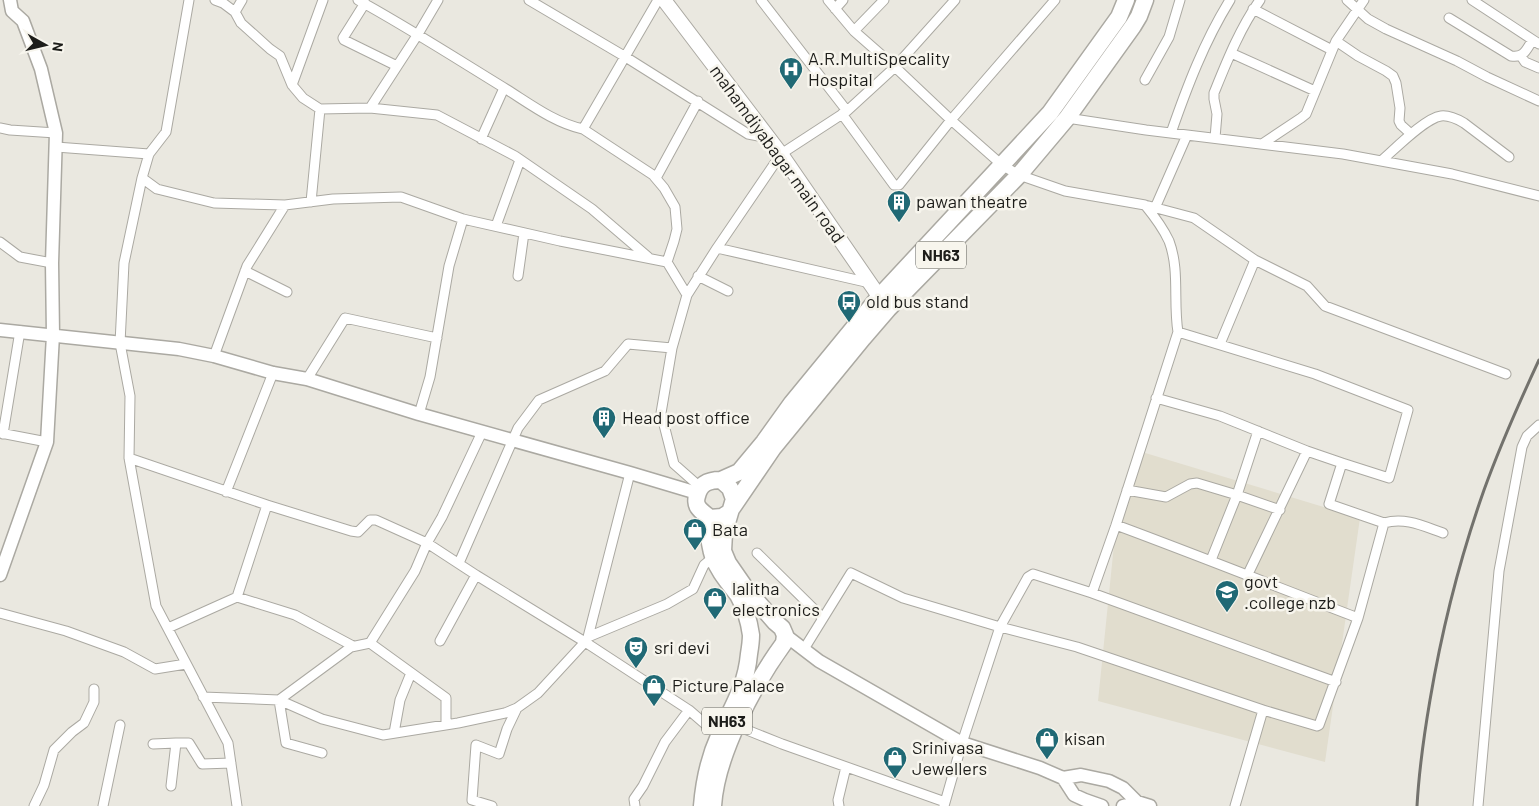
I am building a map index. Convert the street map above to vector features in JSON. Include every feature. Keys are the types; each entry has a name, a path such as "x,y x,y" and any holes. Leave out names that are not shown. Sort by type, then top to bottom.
{"highway":[{"name":"NH63","path":"777,653 765,655 758,652 752,645 748,618 739,597 723,574 706,515 698,508 696,501 698,490 702,484 712,480 721,480 739,472 764,442 792,403 879,297 1050,113 1119,17 1126,0"},
{"name":"NH63","path":"731,510 879,297 1019,175 1068,118 1133,26 1139,16 1144,0"},
{"name":"NH63","path":"718,554 734,499 730,488 721,480"},
{"path":"706,515 710,518 722,517 731,510"},
{"name":"NH63","path":"712,806 722,758 757,686 784,643 780,629 746,589 728,563 718,554"},
{"path":"751,637 759,623 767,621 780,629"},
{"name":"NH63","path":"702,806 709,763 719,736 745,681 751,637"}],"main road":[{"name":"mahamdiyabagar main road","path":"663,0 782,154 879,297"}],"street":[{"path":"0,575 47,442 53,335 52,263 56,133 41,68 23,21 12,11 10,0"},
{"path":"189,0 166,132 149,154 124,263 120,343 130,396 130,458 156,606 228,743 237,806"},
{"path":"215,0 223,3 235,12 242,23 280,56 292,85 303,98 320,109 370,108 437,116 520,160 592,210 650,259"},
{"path":"235,12 242,0"},
{"path":"292,85 323,0"},
{"path":"370,108 438,0"},
{"path":"529,0 698,101 748,134 769,138"},
{"path":"583,130 624,56 663,0"},
{"path":"761,0 845,113 896,186 899,185 951,120 1055,0"},
{"path":"828,0 854,31 951,120 1002,165 1019,175 1065,191 1145,205 1194,218 1255,260 1307,286 1325,306 1506,374"},
{"path":"835,9 843,0"},
{"path":"854,31 884,0"},
{"path":"698,490 674,464 661,413 672,348 687,295 782,154 845,113 895,67 955,0"},
{"path":"1145,80 1169,37 1180,0"},
{"path":"1171,133 1189,82 1217,21 1230,0"},
{"path":"1215,138 1217,114 1214,92 1230,53 1260,0"},
{"path":"1347,0 1368,19 1386,29 1539,101"},
{"path":"1262,144 1306,114 1334,46 1364,0"},
{"path":"1449,18 1511,56 1521,56 1536,42 1472,0"},
{"path":"397,66 344,40 343,38 362,2 569,126 583,130 653,175 664,188 675,207 676,235 667,262"},
{"path":"1254,9 1358,56 1393,76 1396,83 1401,125 1411,134"},
{"path":"1230,53 1315,91"},
{"path":"1521,56 1525,62 1539,68"},
{"path":"481,139 504,88"},
{"path":"656,178 698,101"},
{"path":"310,202 320,109"},
{"path":"1381,161 1411,134 1432,119 1441,116 1457,118 1464,122 1509,157"},
{"path":"1068,118 1171,133 1343,154 1452,174 1539,196"},
{"path":"0,128 56,133"},
{"path":"1156,208 1188,135"},
{"path":"56,147 149,154"},
{"path":"496,226 520,160"},
{"path":"142,178 157,189 214,203 286,206 332,199 401,197 463,219 667,262 687,295"},
{"path":"1092,593 1116,525 1178,332 1175,315 1176,288 1173,258 1168,241 1158,222 1145,205"},
{"path":"214,356 247,266 286,206"},
{"path":"419,414 430,377 449,266 463,219"},
{"path":"518,276 524,233"},
{"path":"0,242 20,257 52,263"},
{"path":"717,248 879,297"},
{"path":"1220,344 1255,260"},
{"path":"245,271 286,292"},
{"path":"698,276 728,291"},
{"path":"306,380 345,318 437,338"},
{"path":"0,330 179,349 214,356 273,374 306,380 419,414 630,473 698,490"},
{"path":"20,332 1,434 47,442"},
{"path":"1156,398 1220,416 1307,451 1389,478 1408,410 1315,374 1178,332"},
{"path":"459,563 518,428 539,400 605,371 628,344 672,348"},
{"path":"226,492 273,374"},
{"path":"1478,806 1499,571 1522,447 1527,436 1539,425"},
{"path":"1211,560 1237,495 1258,431"},
{"path":"370,643 415,571 482,432"},
{"path":"1247,576 1307,451"},
{"path":"130,458 226,492 351,531 358,532 370,520 376,520 427,543 476,575 587,640 689,710 719,736"},
{"path":"1342,463 1329,504 1384,523 1393,520 1408,521 1443,533"},
{"path":"587,640 630,473"},
{"path":"1126,490 1166,496 1190,484 1197,483 1280,510"},
{"path":"237,597 267,505"},
{"path":"804,649 852,573 904,598 1077,647 1263,710 1317,726 1321,723 1358,618 1384,523"},
{"path":"1116,525 1358,618"},
{"path":"757,553 823,618"},
{"path":"203,697 279,700 322,719 383,735 505,713 517,708 538,693 587,640 667,604 693,589 704,565 718,554"},
{"path":"737,726 945,804 1000,626 1028,577 1033,574 1092,593 1336,682"},
{"path":"440,640 476,575"},
{"path":"168,628 237,597 294,615 354,646"},
{"path":"0,613 66,631 124,652 156,669 186,664"},
{"path":"780,629 818,661 962,744 1040,768 1063,778 1081,775 1109,781 1123,788 1143,804"},
{"path":"279,700 351,647 370,643 446,698 446,725"},
{"path":"394,734 400,700 411,672"},
{"path":"34,806 44,785 54,750 84,723 94,702 94,689"},
{"path":"279,700 286,743 322,753"},
{"path":"492,806 472,800 476,745 500,754 507,729 517,708"},
{"path":"634,806 634,799 643,786 665,742 689,710"},
{"path":"1235,806 1263,710"},
{"path":"103,806 120,725"},
{"path":"171,786 176,743"},
{"path":"153,744 189,743 202,764 231,763"},
{"path":"839,806 838,800 846,767"},
{"path":"1063,778 1074,795 1102,806"},
{"path":"1123,806 1143,804"}],"shaded area":[{"name":"govt .college nzb","path":"1142,452 1360,518 1325,762 1098,701 1116,525"}],"railway":[{"path":"1417,806 1430,700 1446,620 1460,568 1475,516 1490,474 1539,360"}],"place":[{"name":"A.R.MultiSpecality Hospital","path":"791,90"},
{"name":"pawan theatre","path":"899,223"},
{"name":"old bus stand","path":"849,323"},
{"name":"Head post office","path":"604,439"},
{"name":"Bata","path":"695,551"},
{"name":"govt .college nzb","path":"1227,613"},
{"name":"lalitha electronics","path":"715,620"},
{"name":"sri devi","path":"636,669"},
{"name":"Picture Palace","path":"654,707"},
{"name":"kisan","path":"1047,760"},
{"name":"Srinivasa Jewellers","path":"895,779"}]}
